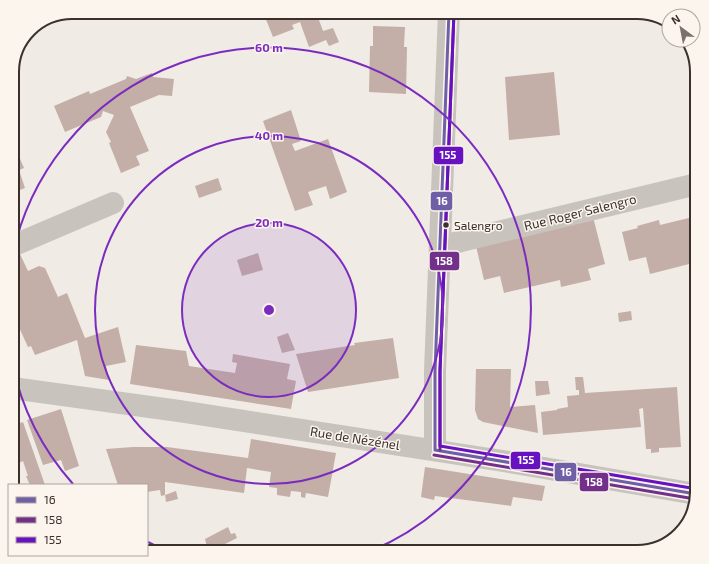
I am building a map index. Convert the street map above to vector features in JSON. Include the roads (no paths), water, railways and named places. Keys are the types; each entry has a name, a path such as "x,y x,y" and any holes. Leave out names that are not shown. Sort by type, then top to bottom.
{"street":[{"path":"435,450 435,371 449,19"},
{"name":"Rue Roger Salengro","path":"440,248 461,241 690,186"},
{"path":"19,243 113,203"},
{"name":"Rue de Nézénel","path":"19,389 179,410 435,450 690,493"}],"place":[{"name":"Salengro","path":"446,225"}]}
